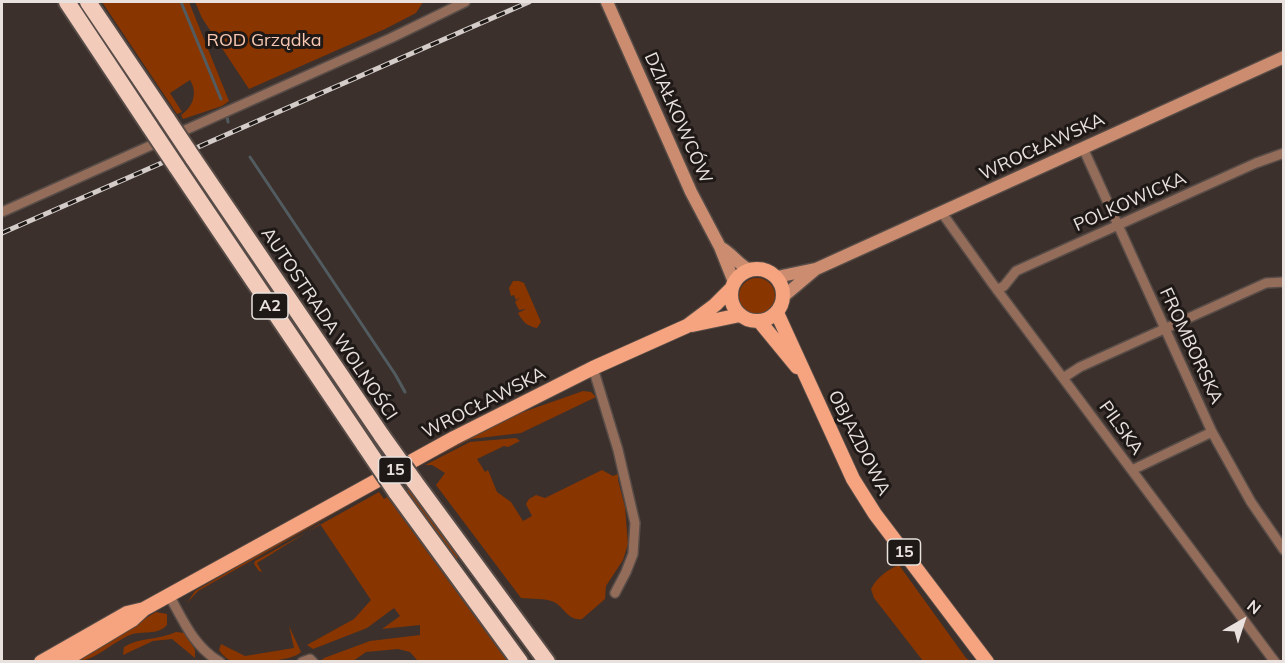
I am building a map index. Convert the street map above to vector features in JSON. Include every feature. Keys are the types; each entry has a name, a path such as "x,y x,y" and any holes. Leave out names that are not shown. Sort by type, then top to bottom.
{"highway":[{"name":"A2","path":"67,2 364,446 520,662"},
{"name":"AUTOSTRADA WOLNOŚCI","path":"88,2 382,436 547,662"}],"main road":[{"path":"750,270 763,269 777,277 784,296 777,313 759,322"},
{"name":"15","path":"733,285 739,276 750,270"},
{"path":"733,285 732,303 740,315"},
{"name":"WROCŁAWSKA","path":"687,326 715,305 733,285"},
{"name":"OBJAZDOWA","path":"777,313 853,479 869,505 987,662"},
{"name":"15","path":"740,315 759,322"},
{"name":"WROCŁAWSKA","path":"62,662 132,620 144,609 454,438 593,368 687,326 740,315"},
{"name":"OBJAZDOWA","path":"759,322 810,383"},
{"name":"WROCŁAWSKA","path":"41,662 127,613 144,609"}],"street":[{"path":"2,212 465,2"},
{"name":"DZIAŁKOWCÓW","path":"607,2 694,200 720,247 733,285"},
{"name":"WROCŁAWSKA","path":"777,277 816,269 1284,57"},
{"name":"FROMBORSKA","path":"1083,148 1212,432 1251,502 1284,550"},
{"name":"POLKOWICKA","path":"997,290 1004,286 1016,271 1256,163 1284,153"},
{"name":"PILSKA","path":"942,213 1275,662"},
{"name":"DZIAŁKOWCÓW","path":"720,247 731,254 741,266 750,270"},
{"name":"WROCŁAWSKA","path":"784,296 816,269"},
{"path":"1063,378 1080,367 1266,283 1284,282"},
{"path":"593,368 618,450 635,523 633,554 627,572 615,593"},
{"path":"1132,470 1212,432"},
{"path":"169,595 194,640 220,662"}],"green space":[{"path":"102,2 189,2 229,101 222,106 183,119 181,115 189,108 194,95 190,80 170,93 182,112 177,114"},
{"name":"ROD Grządka","path":"195,2 423,2 416,13 385,29 249,89 202,18"},
{"path":"186,162 373,436 367,439 183,163"},
{"path":"757,278 770,283 775,296 770,309 757,314 744,309 739,296 744,283"},
{"path":"513,281 524,283 541,322 537,328 526,323 518,313 526,309 519,310 515,302 521,297 516,300 514,295 511,296 509,288"},
{"path":"583,391 591,392 596,397 521,433 471,439 420,465 419,463 512,416"},
{"path":"516,438 520,441 477,459 485,472 488,470 497,492 511,502 523,521 532,516 526,504 536,495 545,498 602,470 613,476 618,474 625,507 628,544 623,560 606,586 605,599 582,619 573,618 554,602 521,598 436,485 445,473 432,465 425,465 470,442"},
{"path":"376,487 377,489 198,591 187,603 195,591"},
{"path":"412,487 460,556 453,562 404,493"},
{"path":"379,492 384,499 387,497 507,661 418,661 410,652 398,649 366,652 353,661 321,661 370,641 420,635 420,625 382,629 400,616 394,608 367,628 313,649 307,645 354,619 371,600 320,525"},
{"path":"307,532 257,563 262,572 254,564 255,561"},
{"path":"899,565 970,661 923,661 874,598 871,589 876,581 887,571"},
{"path":"156,612 167,614 167,625 163,628 154,632 130,635 96,655 74,662"},
{"path":"289,626 301,652 289,658 259,662 234,662 219,650 221,644 245,656 294,648"},
{"path":"176,632 185,633 195,650 195,658 172,639 153,641 123,655 124,647 130,644"}],"waterway":[{"path":"181,2 221,99"},
{"path":"227,117 228,122"},
{"path":"250,157 405,392"}],"railway":[{"path":"2,233 529,2"}]}
